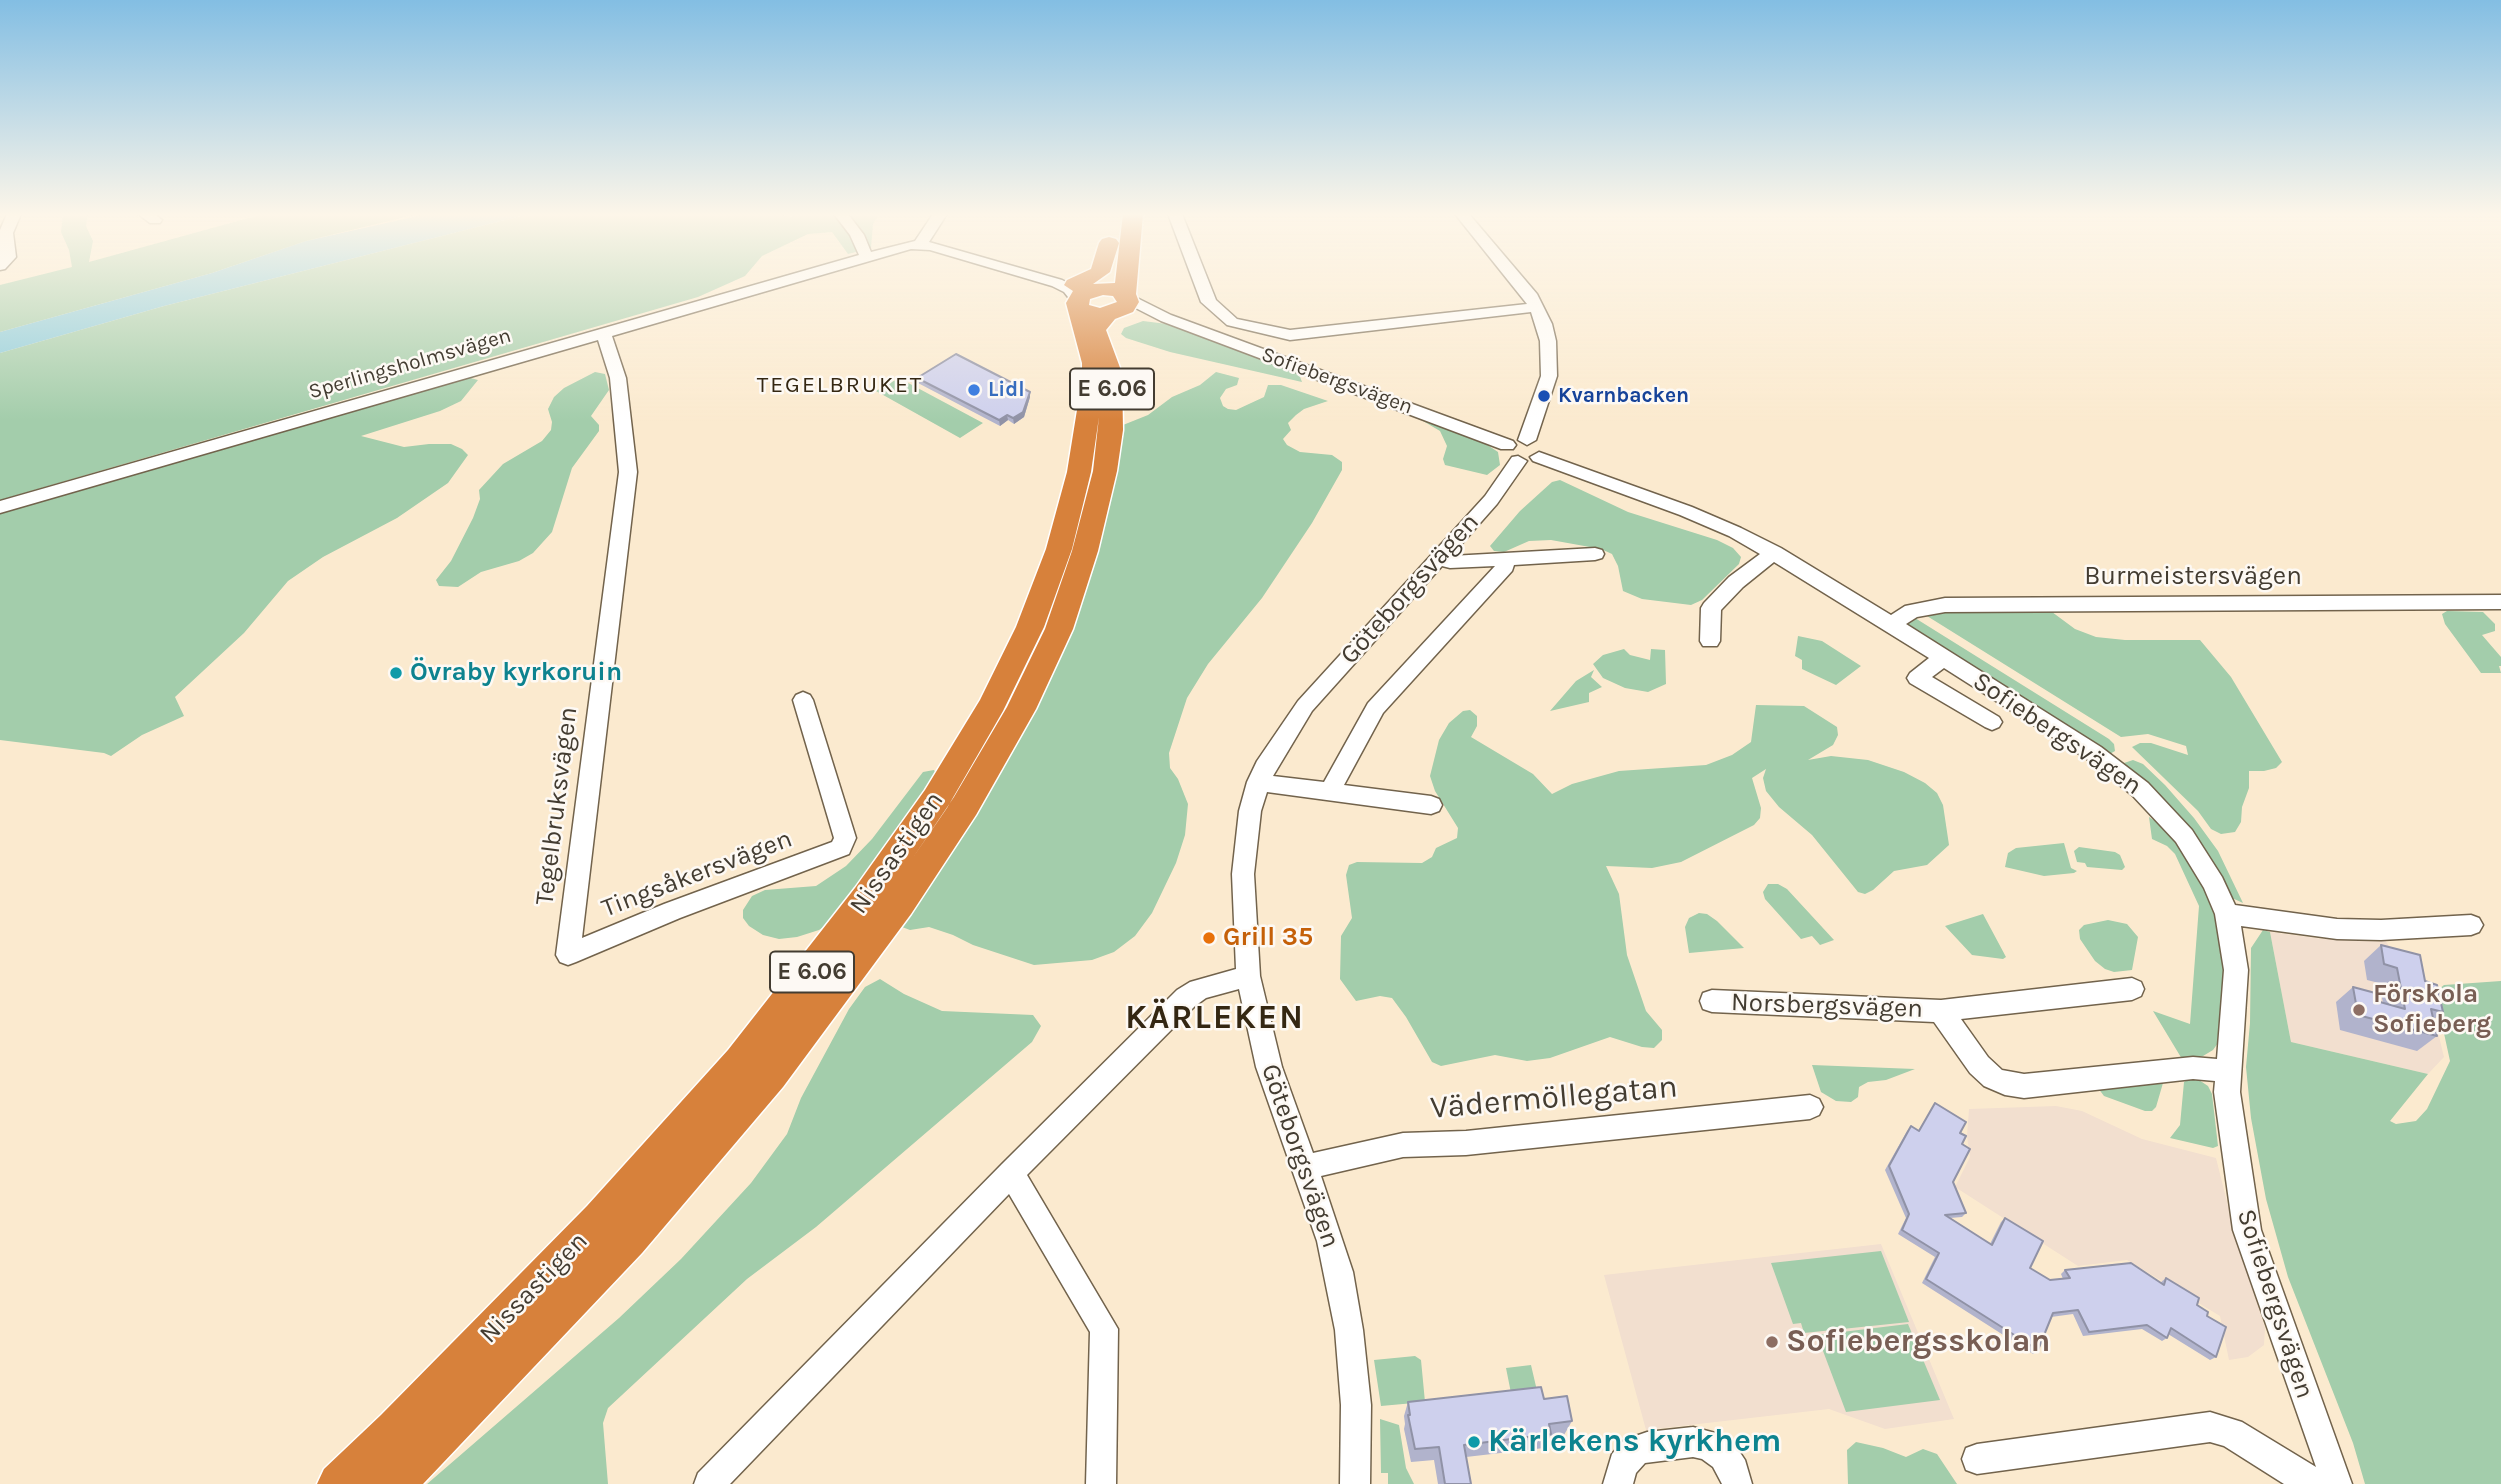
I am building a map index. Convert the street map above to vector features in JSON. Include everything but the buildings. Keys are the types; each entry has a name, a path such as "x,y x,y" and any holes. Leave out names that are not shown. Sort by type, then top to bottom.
{"highway":[{"path":"1081,292 1089,283"},
{"name":"Nissastigen","path":"393,1484 628,1239 770,1075 899,904 965,806 1021,709 1054,640 1085,551 1105,471 1111,429 1111,373 1095,330 1118,305 1122,283"},
{"path":"1113,288 1118,305 1091,314 1081,292 1113,288"},
{"name":"Nissastigen","path":"339,1484 396,1430 601,1219 741,1062 867,898 936,799 993,703 1030,627 1059,549 1079,472 1093,379 1093,363 1081,292"}],"street":[{"name":"Sperlingsholmsvägen","path":"0,507 772,283"},
{"path":"1052,283 1081,292"},
{"path":"1202,283 1209,302 1233,322 1290,335 1538,307"},
{"path":"1522,283 1538,307 1548,341 1549,376 1527,440"},
{"name":"Sofiebergsvägen","path":"1118,305 1166,318 1507,445"},
{"name":"Tegelbruksvägen","path":"568,955 628,472 618,378 603,332"},
{"path":"1527,440 1539,446 1539,457 1529,462 1518,461 1506,453 1507,445 1514,441 1527,440"},
{"name":"Sofiebergsvägen","path":"1539,457 1686,511 1774,552 2094,753 2140,789 2164,812 2199,856 2227,914 2236,970 2228,1074 2235,1157 2249,1238 2337,1484"},
{"name":"Göteborgsvägen","path":"1354,1484 1356,1405 1349,1330 1331,1241 1269,1067 1248,976 1243,874 1250,811 1258,782 1305,706 1492,500 1518,461"},
{"path":"1710,641 1711,608 1736,582 1774,552"},
{"path":"1440,558 1450,562 1595,554"},
{"path":"1329,793 1376,708 1504,567 1503,559"},
{"name":"Burmeistersvägen","path":"1891,625 1913,611 1945,605 2501,602"},
{"path":"1943,658 1917,678 1993,722"},
{"name":"Tingsåkersvägen","path":"568,955 672,911 841,848 844,843 803,700"},
{"path":"1258,782 1431,805"},
{"path":"2227,914 2337,929 2381,930 2471,925"},
{"path":"709,1484 1011,1173 1186,998 1199,989 1248,976"},
{"name":"Norsbergsvägen","path":"1712,1001 1941,1010 2132,989"},
{"name":"Norsbergsvägen","path":"1941,1010 1979,1065 1993,1078 2005,1083 2024,1086 2193,1068 2210,1068 2228,1074"},
{"name":"Vädermöllegatan","path":"1305,1167 1404,1145 1466,1143 1810,1107"},
{"path":"1011,1173 1104,1329 1101,1484"},
{"path":"1977,1459 2210,1427 2231,1433 2299,1476 2319,1484"},
{"path":"1618,1484 1623,1465 1635,1451 1647,1447 1693,1442 1708,1445 1724,1456 1734,1471 1737,1484"}],"shaded area":[{"name":"Förskola Sofieberg","path":"2270,932 2323,939 2385,940 2406,972 2425,979 2444,1057 2428,1074 2291,1042"},
{"name":"Sofiebergsskolan","path":"2056,1106 2082,1111 2142,1139 2216,1158 2232,1222 2265,1328 2264,1345 2248,1357 2229,1360 2220,1316 2127,1260 2078,1266 1955,1187 1970,1157 1967,1136 1969,1109"},
{"name":"Sofiebergsskolan","path":"1881,1244 1954,1419 1885,1429 1829,1409 1646,1430 1604,1275"}],"green space":[{"path":"7,283 175,283 0,332 0,285"},
{"path":"254,283 729,283 698,297 0,500 0,353"},
{"path":"1143,321 1167,324 1299,374 1302,382 1170,352 1121,334 1124,328"},
{"path":"595,372 605,374 609,390 591,416 599,425 599,431 572,468 552,532 533,553 519,561 481,572 458,587 439,586 436,580 451,561 473,518 480,499 479,490 503,464 542,441 551,430 552,422 548,409 554,397 564,388"},
{"path":"1216,372 1239,378 1237,385 1226,389 1220,398 1223,406 1228,409 1236,410 1264,397 1268,385 1281,385 1328,401 1304,409 1296,415 1288,423 1291,430 1283,439 1287,445 1300,452 1332,455 1342,462 1342,470 1312,523 1262,598 1208,664 1187,698 1169,753 1170,768 1178,779 1188,804 1185,835 1176,863 1152,913 1135,936 1114,952 1092,960 1034,965 929,927 910,930 902,927 961,839 1002,770 1057,661 1095,564 1123,425 1148,415 1172,397 1200,385"},
{"path":"467,377 478,380 461,401 440,411 361,436 404,447 451,444 462,449 468,455 448,483 397,518 323,557 288,581 244,633 175,697 184,716 142,735 111,756 0,740 0,512"},
{"path":"899,378 983,423 960,438 876,391"},
{"path":"1418,418 1472,437 1489,446 1498,452 1500,465 1487,475 1445,465 1443,459 1447,446 1440,431"},
{"path":"1560,480 1628,512 1717,540 1733,548 1741,557 1739,564 1702,600 1691,605 1642,599 1623,591 1618,566 1612,554 1601,549 1551,540 1529,541 1504,552 1494,551 1490,546 1520,511 1552,482"},
{"path":"1936,611 2052,612 2075,629 2096,637 2125,640 2200,640 2231,677 2282,762 2276,768 2249,771 2249,788 2242,807 2241,822 2235,832 2221,834 2211,829 2198,811 2132,747 2140,743 2151,743 2188,755 2186,746 2148,734 2121,737 1927,616"},
{"path":"2447,611 2483,612 2495,624 2495,631 2482,635 2501,657 2501,673 2481,673 2445,624 2442,614"},
{"path":"1915,618 2109,739 2114,744 2115,751 2108,755 1908,626 1909,621"},
{"path":"1798,636 1822,641 1861,666 1836,685 1802,669 1802,660 1795,656"},
{"path":"1624,649 1630,655 1650,660 1651,649 1665,650 1666,684 1648,692 1625,688 1603,678 1593,664 1603,655"},
{"path":"1594,670 1591,677 1602,687 1589,693 1589,702 1550,711 1576,681"},
{"path":"1756,705 1804,706 1837,727 1838,735 1833,745 1808,760 1831,756 1868,760 1904,772 1925,783 1937,793 1943,805 1949,845 1927,865 1894,871 1873,890 1865,894 1858,892 1812,835 1779,807 1766,791 1763,778 1766,769 1752,778 1761,808 1760,818 1754,825 1681,862 1652,868 1606,866 1619,894 1627,955 1646,1011 1662,1030 1662,1040 1654,1048 1610,1037 1550,1058 1527,1061 1495,1055 1441,1066 1432,1062 1392,998 1380,996 1356,1001 1340,979 1341,936 1352,918 1346,875 1349,865 1357,862 1422,863 1432,857 1436,848 1457,838 1458,828 1435,791 1430,776 1439,740 1449,723 1463,711 1470,710 1477,716 1477,726 1471,737 1533,774 1552,794 1572,784 1619,771 1706,765 1732,755 1751,742"},
{"path":"2133,760 2143,764 2194,818 2218,851 2243,903 2232,898 2121,764"},
{"path":"934,770 937,775 840,916 819,930 779,939 763,935 749,926 743,918 743,910 752,896 765,890 816,886 846,866 872,839 923,772"},
{"path":"2149,817 2178,836 2216,906 2223,940 2224,979 2218,1043 2203,1056 2182,1059 2153,1011 2190,1024 2199,906 2175,854 2167,846 2152,839"},
{"path":"2064,843 2071,868 2077,871 2074,873 2044,876 2005,867 2008,853 2016,848"},
{"path":"2079,847 2115,852 2120,855 2125,867 2122,870 2087,867 2085,863 2077,862 2074,851"},
{"path":"1768,884 1778,884 1787,889 1834,940 1820,945 1812,936 1801,939 1765,899 1763,892"},
{"path":"1699,913 1707,914 1717,921 1744,948 1689,953 1685,927 1689,918"},
{"path":"1983,914 2006,957 2003,959 1972,955 1945,926"},
{"path":"2108,920 2127,924 2138,937 2132,970 2114,972 2105,969 2095,961 2080,939 2079,930 2084,925"},
{"path":"2263,930 2270,932 2291,1042 2428,1074 2390,1121 2396,1124 2416,1121 2427,1109 2450,1061 2437,1001 2439,989 2444,985 2501,981 2501,1484 2365,1484 2353,1443 2288,1277 2266,1199 2251,1118 2246,1067 2250,1023 2251,948"},
{"path":"880,979 904,994 942,1011 1033,1015 1041,1026 1032,1042 816,1227 747,1279 608,1408 603,1423 608,1484 427,1484 619,1318 681,1259 751,1183 787,1134 801,1098 849,1009 865,987"},
{"path":"1812,1065 1915,1069 1886,1080 1868,1082 1859,1087 1858,1097 1851,1102 1836,1101 1821,1092"},
{"path":"2160,1078 2163,1083 2156,1107 2152,1111 2104,1096 2098,1088"},
{"path":"2189,1079 2199,1080 2208,1086 2212,1094 2218,1146 2213,1148 2170,1138 2180,1125 2184,1082"},
{"path":"1881,1251 1909,1322 1804,1333 1801,1323 1793,1324 1771,1263"},
{"path":"1908,1324 1940,1400 1846,1412 1817,1335"},
{"path":"1415,1356 1421,1360 1425,1402 1381,1406 1374,1360"},
{"path":"1531,1365 1538,1395 1512,1398 1506,1368"},
{"path":"1380,1419 1399,1425 1406,1468 1414,1484 1388,1484 1388,1473 1381,1473"},
{"path":"1856,1442 1906,1457 1923,1449 1937,1454 1957,1484 1848,1484 1847,1450"}],"water":[{"path":"175,283 254,283 0,353 0,332"}],"place":[{"name":"Lidl","path":"974,390"},
{"name":"Kvarnbacken","path":"1544,396"},
{"name":"Övraby kyrkoruin","path":"396,673"},
{"name":"Grill 35","path":"1209,938"},
{"name":"Förskola Sofieberg","path":"2359,1010"},
{"name":"Sofiebergsskolan","path":"1772,1342"},
{"name":"Kärlekens kyrkhem","path":"1474,1442"}],"district":[{"name":"TEGELBRUKET","path":"840,385"},
{"name":"KÄRLEKEN","path":"1215,1019"}]}
